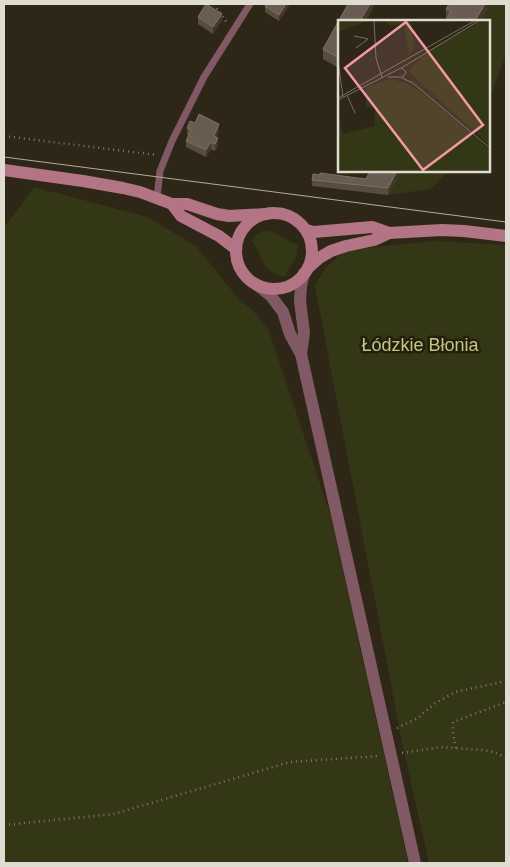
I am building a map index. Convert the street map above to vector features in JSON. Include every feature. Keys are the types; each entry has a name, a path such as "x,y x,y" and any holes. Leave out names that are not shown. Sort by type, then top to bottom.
{"main road":[{"path":"4,170 105,184 140,192 172,204 187,204 216,214 229,216 279,213 297,221 309,236 312,255 306,270"},
{"path":"172,204 181,216 219,236 236,249"},
{"path":"266,214 254,218 244,227 238,238 236,249 238,261 243,272 256,284 267,288 285,287 295,282 306,270 331,251 374,240 389,233"},
{"path":"306,230 314,232 372,228 389,233 464,230 506,236"}],"street":[{"path":"301,354 304,333 300,286 306,270"},
{"path":"256,284 271,296 280,307 290,334 301,354 415,863"}],"lane":[{"path":"157,198 160,171 172,141 199,86 250,4"}],"path":[{"path":"214,4 227,23 234,28"},
{"path":"4,136 166,157"},
{"path":"386,733 418,718 434,704 455,692 506,681"},
{"path":"456,748 453,722 506,702"},
{"path":"4,825 114,814 290,762 391,755 440,747 483,750 494,752 506,758"}],"green space":[{"path":"491,4 506,4 506,54 490,97 490,20 483,20"},
{"path":"400,172 448,172 430,189 388,195"},
{"path":"34,187 147,217 196,246 237,297 268,328 330,514 408,863 4,863 4,228"},
{"path":"265,231 274,232 288,241 297,244 296,257 286,276 278,275 267,268 251,241 257,234"},
{"name":"Łódzkie Błonia","path":"434,241 506,245 506,863 429,863 402,742 315,286 324,270 337,257 355,249"}],"building":[{"path":"206,4 222,14 213,27 198,17"},
{"path":"266,4 286,4 279,15 265,6"},
{"path":"348,4 370,4 361,20 339,20"},
{"path":"449,4 454,6 455,4 485,4 476,20 446,20 451,11 446,9"},
{"path":"338,22 338,57 323,49"},
{"path":"199,114 219,124 214,136 218,138 215,144 211,142 206,150 186,141 191,130 187,128 190,121 195,123"},
{"path":"370,172 396,172 388,188 312,180 313,174 320,175 320,173 366,179"}],"tram line":[{"path":"4,157 506,222"}]}
